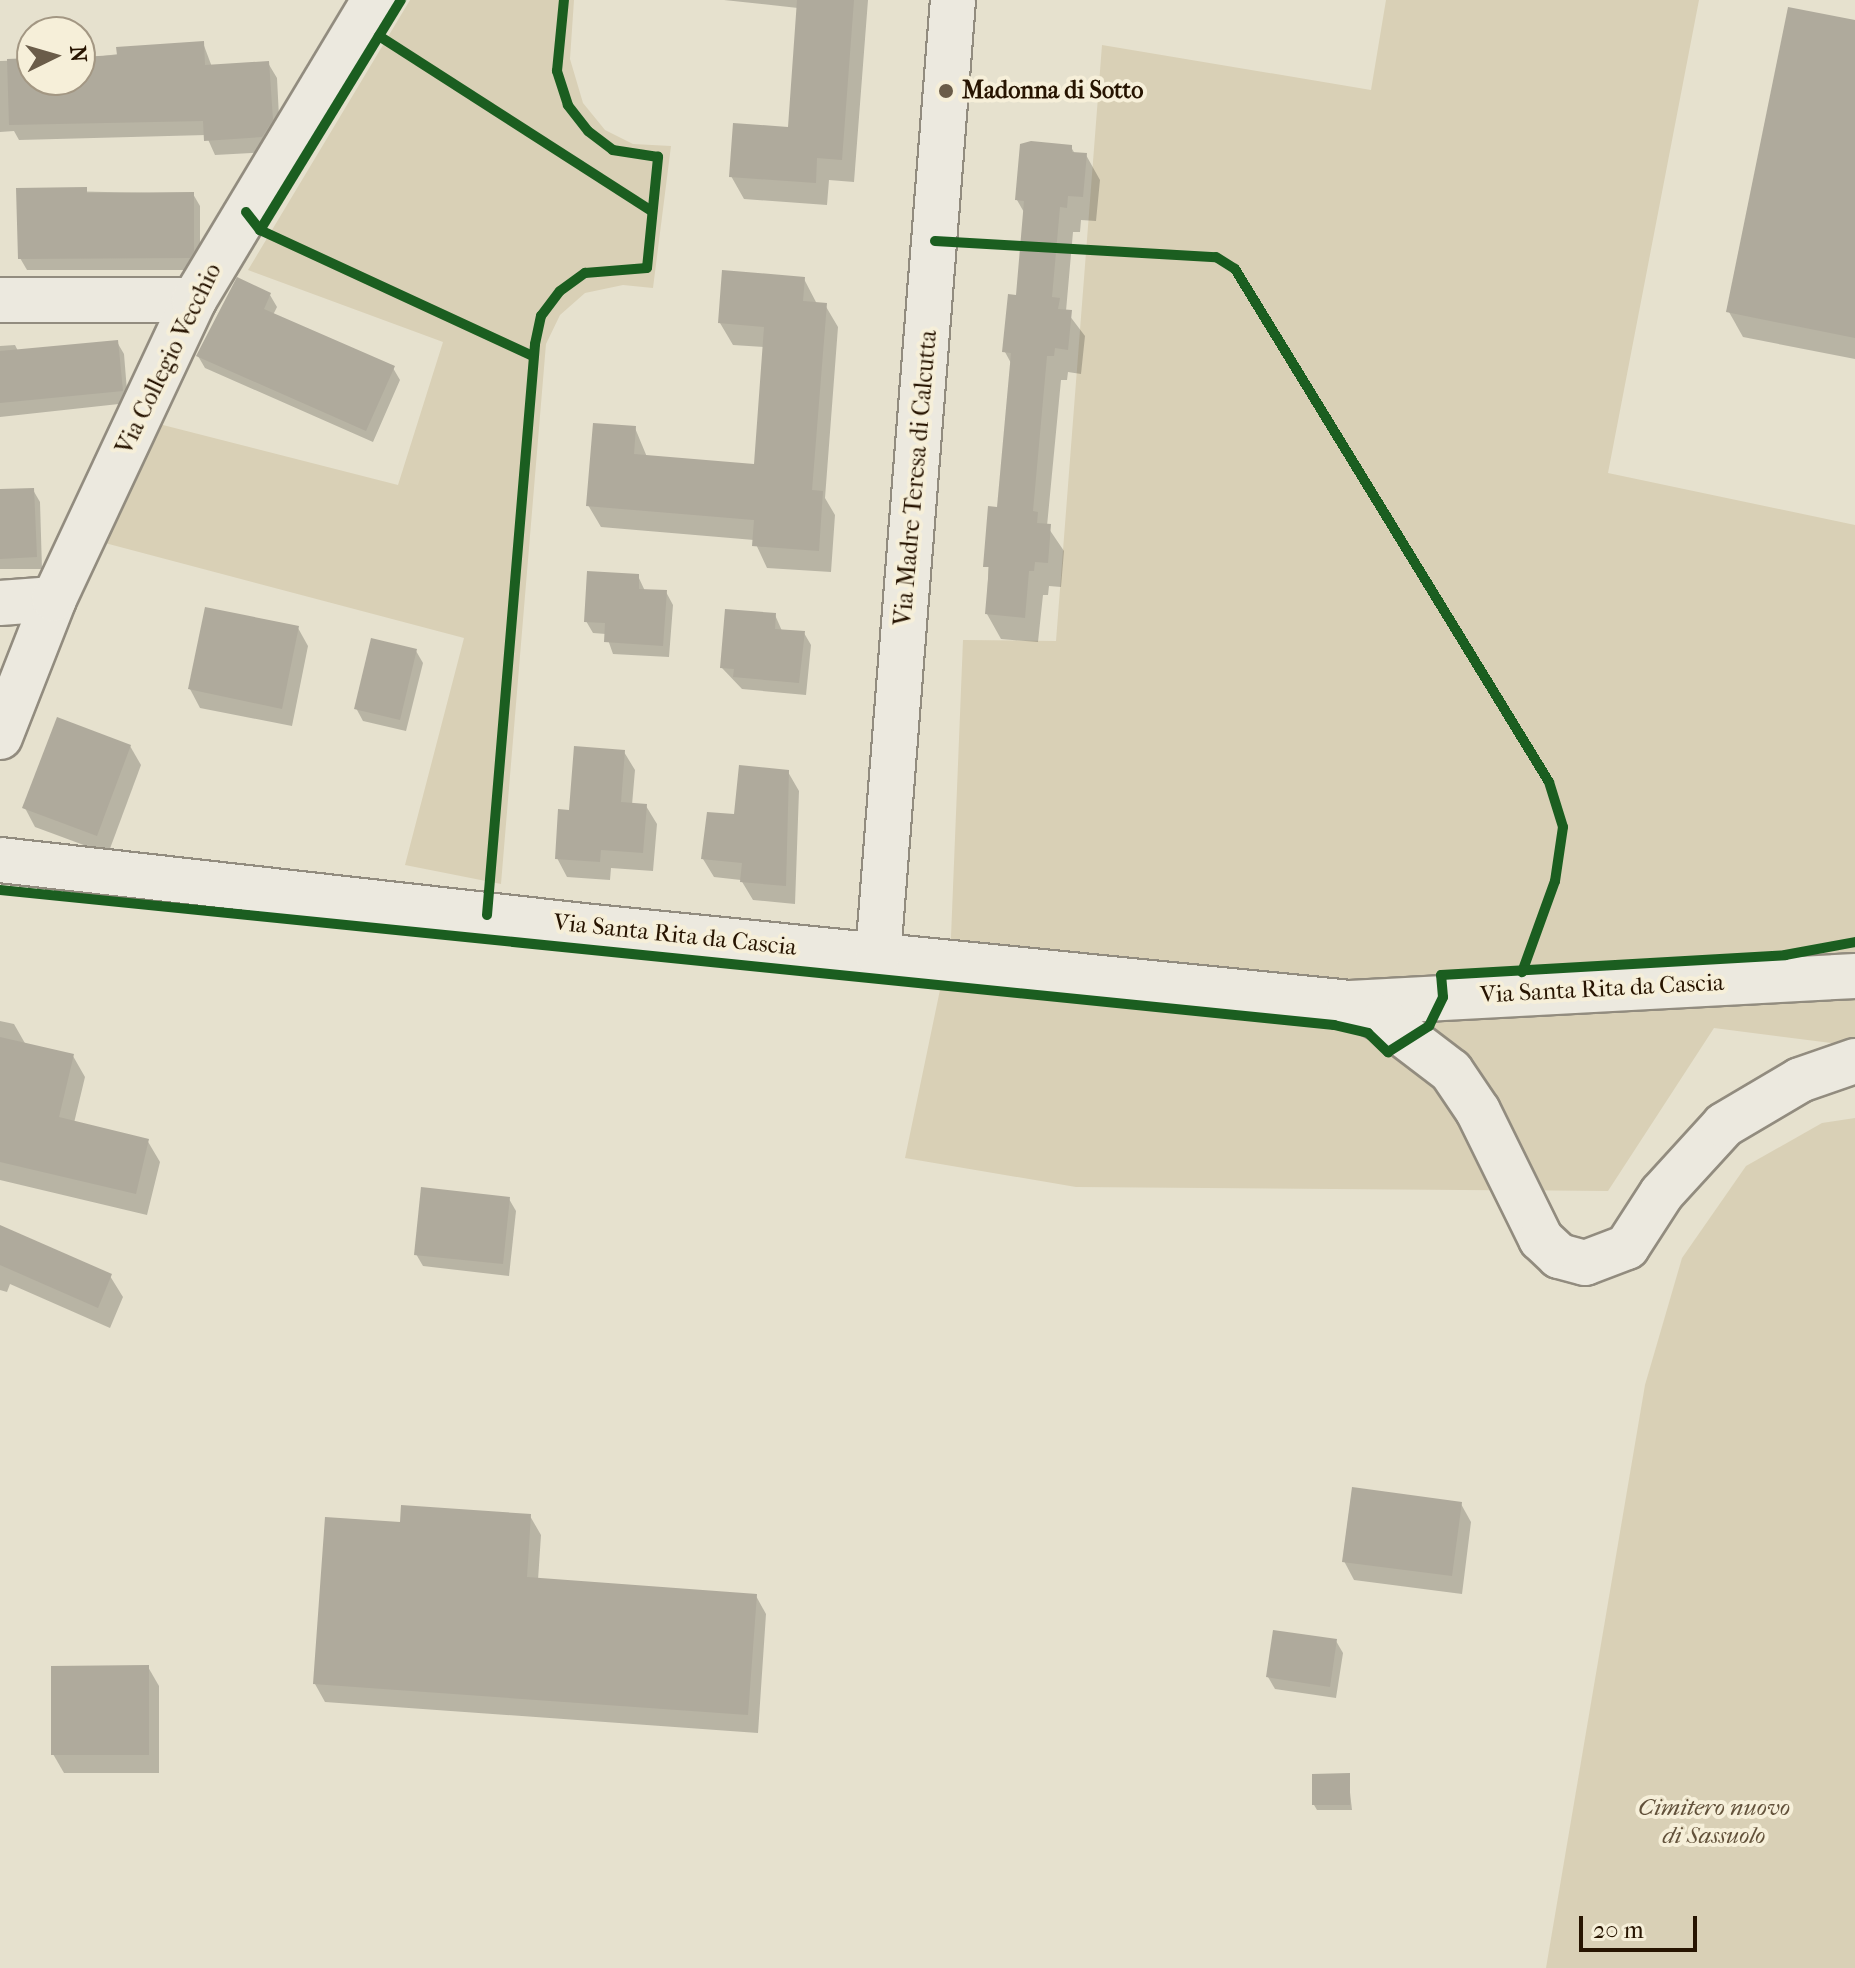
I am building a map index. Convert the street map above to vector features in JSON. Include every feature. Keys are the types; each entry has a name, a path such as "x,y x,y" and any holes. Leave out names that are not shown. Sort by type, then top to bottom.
{"street":[{"name":"Via Collegio Vecchio","path":"0,737 54,599 194,300 374,0"},
{"name":"Via Madre Teresa di Calcutta","path":"878,955 953,0"},
{"path":"0,300 194,300"},
{"path":"0,603 54,599"},
{"name":"Via Santa Rita da Cascia","path":"0,860 1350,1003 1855,976"},
{"name":"Via Santa Rita da Cascia","path":"1350,1003 1384,1020 1451,1071 1478,1111 1541,1239 1559,1256 1585,1263 1627,1247 1662,1193 1724,1125 1800,1080 1855,1061"}],"green space":[{"path":"410,0 574,0 570,59 583,103 605,130 633,144 671,146 653,288 623,285 585,293 560,315 546,344 501,884 405,865 464,638 105,543 159,424 398,485 443,342 248,270"},
{"path":"1386,0 1699,0 1608,473 1855,525 1855,1046 1714,1028 1608,1191 1076,1187 905,1158 951,937 963,640 1056,641 1102,45 1371,90"},
{"name":"Cimitero nuovo di Sassuolo","path":"1855,1118 1855,1968 1546,1968 1645,1385 1682,1258 1746,1166 1822,1123"}],"building":[{"path":"797,0 854,0 842,160 817,158 816,183 729,177 733,123 788,127"},
{"path":"1788,7 1855,20 1855,338 1726,312"},
{"path":"204,41 205,65 269,61 273,120 262,137 204,141 203,121 9,125 7,59 16,59 16,96 96,96 96,56 117,55 116,47"},
{"path":"1031,141 1072,145 1072,152 1087,153 1083,197 1068,196 1067,208 1060,207 1052,297 1060,298 1058,309 1072,310 1068,350 1055,348 1054,356 1047,356 1033,511 1038,512 1037,523 1051,524 1048,563 1035,562 1034,571 1029,571 1025,618 985,614 989,567 983,567 988,506 997,507 1011,353 1002,352 1008,294 1016,295 1024,201 1015,200 1020,144"},
{"path":"87,187 87,193 194,192 194,251 190,258 18,259 16,188"},
{"path":"722,270 805,277 803,301 827,303 812,490 823,491 819,551 752,546 754,520 586,506 593,423 636,426 634,454 754,464 764,327 718,323"},
{"path":"237,277 271,293 264,309 395,366 366,431 196,356"},
{"path":"118,340 123,391 0,403 0,351"},
{"path":"34,488 37,557 0,559 0,489"},
{"path":"587,571 639,574 639,589 667,590 663,646 604,642 605,623 584,622"},
{"path":"205,607 299,626 282,709 188,689"},
{"path":"725,609 776,613 775,629 805,631 799,683 733,677 734,669 720,668"},
{"path":"371,638 417,649 400,720 354,709"},
{"path":"57,717 131,745 97,836 22,808"},
{"path":"574,746 625,750 621,802 647,804 643,853 601,850 600,862 555,859 558,809 569,810"},
{"path":"739,765 789,770 786,886 740,882 742,863 701,859 707,812 734,814"},
{"path":"0,1037 74,1054 59,1117 149,1139 136,1194 0,1162"},
{"path":"421,1187 510,1197 503,1264 414,1255"},
{"path":"0,1225 112,1274 98,1308 0,1265"},
{"path":"1352,1487 1462,1502 1452,1576 1342,1562"},
{"path":"401,1505 531,1514 527,1577 757,1594 748,1715 313,1684 325,1517 400,1522"},
{"path":"1273,1630 1337,1639 1330,1687 1266,1677"},
{"path":"149,1665 149,1755 51,1755 51,1666"},
{"path":"1350,1773 1350,1805 1312,1805 1312,1774"}],"cycle path":[{"path":"260,230 401,0"},
{"path":"487,915 535,344 541,316 560,291 585,273 647,268 658,157 613,150 588,131 568,105 557,71 564,0"},
{"path":"379,36 652,211"},
{"path":"246,212 260,230 533,356"},
{"path":"935,241 1216,257 1235,269 1549,782 1563,827 1555,881 1522,972"},
{"path":"0,890 1334,1025 1368,1033 1388,1052 1429,1026 1443,997 1441,975 1785,955 1855,942"}],"place":[{"name":"Madonna di Sotto","path":"946,91"}]}
